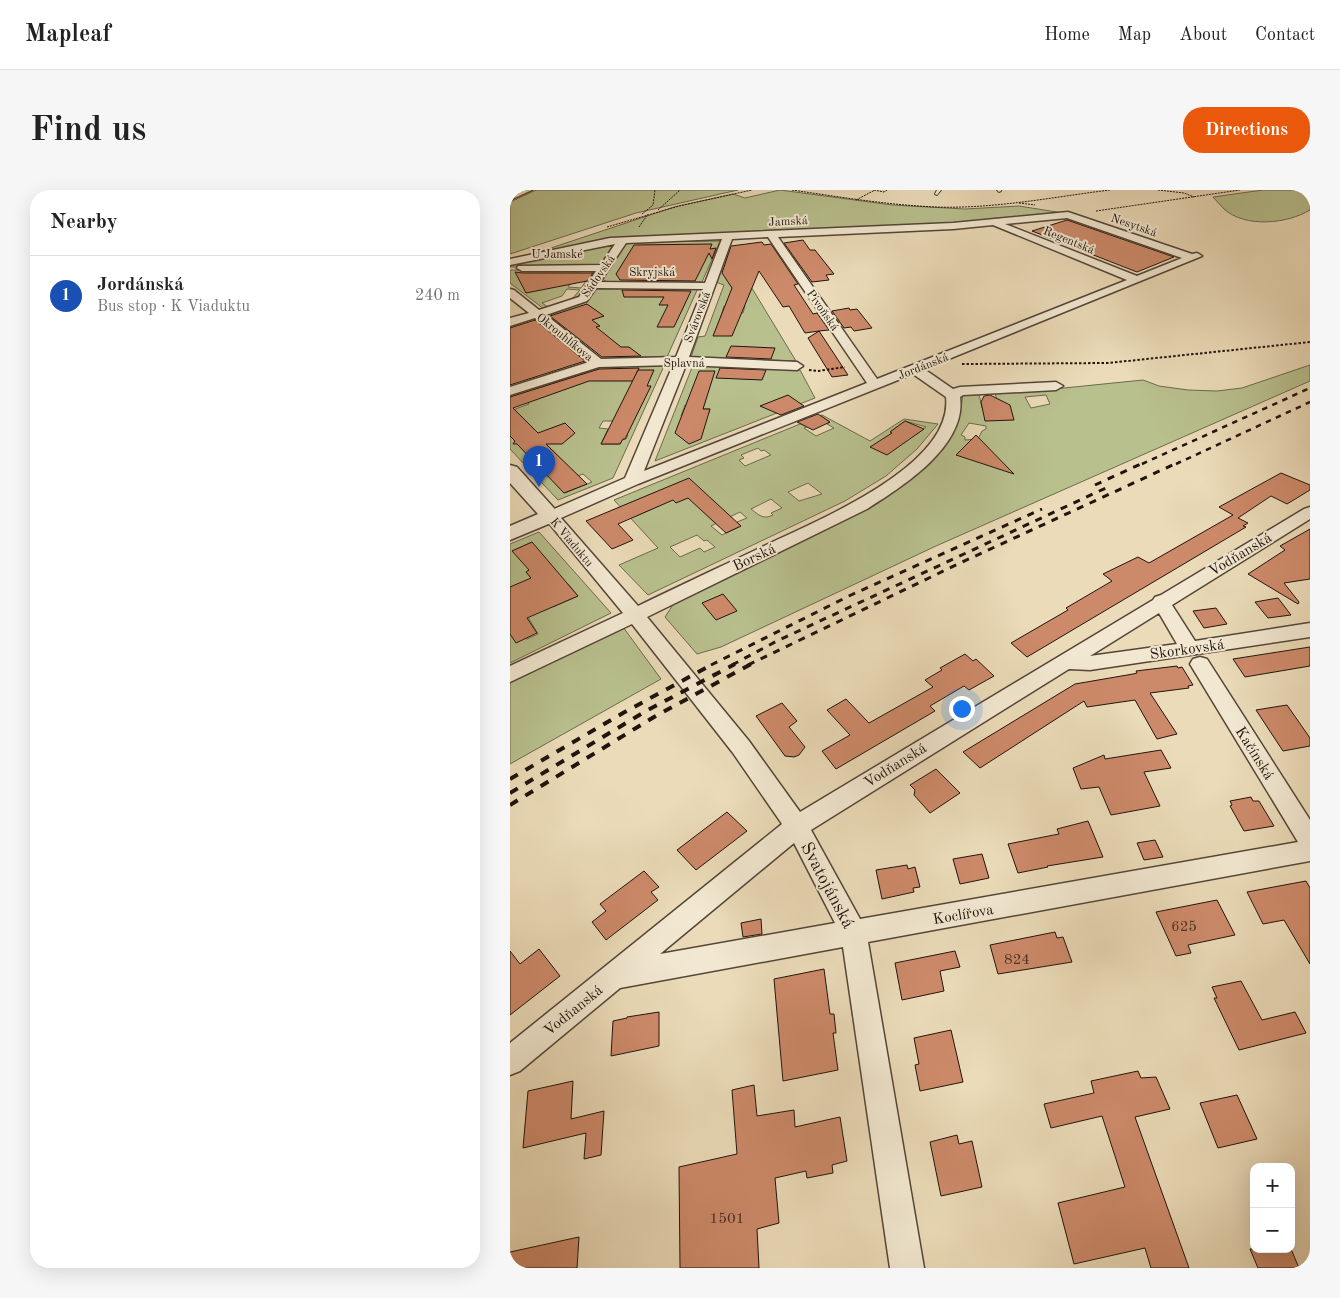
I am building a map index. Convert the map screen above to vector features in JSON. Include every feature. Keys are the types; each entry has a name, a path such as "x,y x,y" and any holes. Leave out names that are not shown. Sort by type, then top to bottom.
{"street":[{"path":"510,197 526,190"},
{"name":"Jamská","path":"510,262 576,247 623,240 772,235 966,221 992,222 1068,215"},
{"name":"Nesytská","path":"1068,215 1194,257"},
{"name":"Regentská","path":"992,222 1137,280"},
{"name":"Pivoňská","path":"772,235 874,385"},
{"name":"Svárovská","path":"632,481 681,361 728,236"},
{"name":"Sádovská","path":"510,322 579,302 594,285 623,240"},
{"name":"Jordánská","path":"510,534 632,481 1194,257"},
{"name":"U Jamské","path":"510,269 604,268"},
{"name":"Skryjská","path":"594,285 709,286"},
{"name":"Okrouhlíkova","path":"510,292 598,363"},
{"name":"Splavná","path":"510,391 598,363 681,361 797,366"},
{"path":"919,367 953,395 960,391 1056,386"},
{"name":"Borská","path":"510,675 861,506 898,483 922,461 940,440 954,410 953,395"},
{"name":"K Viaduktu","path":"510,471 634,614"},
{"name":"Vodňanská","path":"510,1061 797,826 1310,512"},
{"name":"Kačínská","path":"1161,602 1310,840"},
{"name":"Svatojánská","path":"634,614 741,747 797,826 854,934 907,1268"},
{"name":"Skorkovská","path":"1064,662 1090,663 1195,657 1310,630"},
{"name":"Koclířova","path":"615,976 1310,850"}],"path":[{"path":"640,216 653,205 655,190"},
{"path":"658,210 680,190"},
{"path":"604,228 695,200 751,190"},
{"path":"792,190 856,200 936,207 983,206 1110,190"},
{"path":"856,200 874,190 884,192 887,190"},
{"path":"1158,190 1184,193 1194,197"},
{"path":"1068,215 1240,190"},
{"path":"938,192 932,202 932,206 966,221 970,212 996,200"},
{"path":"919,367 1108,363 1310,342"},
{"path":"797,366 803,370 818,371 861,364"}],"green space":[{"path":"536,190 738,190 636,213 510,254 510,202"},
{"path":"780,190 892,205 965,209 1019,206 1063,213 917,226 620,237 524,257 674,207 733,194 745,198"},
{"path":"1263,190 1310,190 1310,210 1301,215 1278,221 1254,221 1233,215 1224,209 1213,197"},
{"path":"720,241 702,282 608,282 603,280 626,242"},
{"path":"615,242 602,263 595,266 510,267 510,264"},
{"path":"730,252 796,361 691,357 698,337 705,336 724,285 713,281 725,255 729,255","holes":["724,306 745,306 743,313 735,313 733,319 720,319"]},
{"path":"510,270 579,271 568,287 581,288 593,271 596,271 579,297 571,300 580,290 567,289 562,296 542,303 548,307 564,302 544,309 510,283"},
{"path":"597,287 698,288 667,357 604,357 549,313 587,302"},
{"path":"609,365 664,366 613,478 558,500 510,449 510,436 515,435 510,411 529,404 526,401 510,397","holes":["603,421 625,421 624,435 628,435 626,439 623,439 620,444 601,444 608,429 599,428","583,474 592,482 565,493 556,484"]},
{"path":"693,365 800,370 815,398 655,461","holes":["685,405 704,405 703,409 710,409 709,413 701,416 681,416"]},
{"path":"1310,365 1310,381 936,546 721,647 697,654 665,617 676,600 813,535 883,499 910,479 955,429 961,409 963,393 1064,388 1143,380 1159,386 1188,390 1217,391 1242,388","holes":["995,393 999,408 982,408 979,394","1046,395 1050,404 1031,408 1025,397","969,423 986,426 986,429 982,431 978,439 965,440 965,437 961,435"]},
{"path":"822,415 870,441 904,419 938,424 917,449 886,476 845,501 648,595 619,565 658,548 614,500","holes":["825,419 830,422 827,424 834,428 816,436 804,428","905,421 926,427 917,434 911,432 903,437 890,432","758,448 771,455 745,466 739,460 744,458 741,455","808,483 822,494 799,501 788,492","650,495 661,505 636,516 624,506","771,499 782,508 771,513 773,515 761,516 751,509","740,512 747,518 737,522 741,526 722,535 711,526","697,535 715,547 704,552 700,548 680,557 670,547"]},
{"path":"539,532 611,613 510,663 510,634 527,639 538,634 510,587 510,544","holes":["532,542 534,582 526,572 531,569 512,551","568,584 578,596 553,607 538,589 561,587"]},
{"path":"623,627 661,679 510,764 510,683"}],"building":[{"path":"1067,220 1174,257 1137,272 1032,231"},
{"path":"803,240 810,250 815,250 834,274 826,275 829,280 812,282 784,243"},
{"path":"762,242 764,245 771,244 798,284 794,285 813,314 817,313 829,330 805,333 789,306 783,307 759,271 732,336 713,336 732,288 722,273 731,246"},
{"path":"712,244 710,249 716,248 712,259 709,253 695,281 620,280 616,274 634,245"},
{"path":"515,272 593,273 587,281 526,293"},
{"path":"622,290 691,291 674,327 657,327 668,305 659,305 664,297 624,297"},
{"path":"587,304 604,316 592,320 600,326 596,327 621,347 629,347 641,356 602,357 550,316"},
{"path":"849,308 850,310 857,309 872,328 854,331 851,327 844,328 832,311"},
{"path":"535,320 585,361 510,385 510,328"},
{"path":"819,331 848,375 832,377 808,338"},
{"path":"731,346 775,348 771,359 726,357"},
{"path":"639,368 633,381 589,381 513,408 538,433 565,423 575,433 562,444 546,444 587,484 564,493 517,444 513,444 515,441 510,436 510,397 599,369"},
{"path":"720,368 766,370 762,380 716,378"},
{"path":"638,370 654,370 647,386 651,386 625,439 620,444 601,444"},
{"path":"699,371 715,371 703,409 710,409 701,439 689,444 675,433"},
{"path":"788,395 804,406 781,415 760,406"},
{"path":"990,395 1010,405 1014,420 985,421 981,402 984,396"},
{"path":"818,414 830,422 813,430 797,422"},
{"path":"905,421 924,429 887,455 870,447 892,433 890,432"},
{"path":"976,435 1014,474 956,455"},
{"path":"1281,473 1310,485 1310,490 1287,504 1271,496 1238,518 1248,523 1243,526 1246,527 1027,657 1011,643 1068,610 1066,608 1112,581 1103,574 1138,557 1149,563 1233,515 1219,507"},
{"path":"689,478 741,526 726,533 688,498 676,503 673,500 618,524 633,540 612,549 586,521"},
{"path":"1310,529 1310,579 1284,583 1299,602 1298,604 1248,574 1285,550 1280,546"},
{"path":"532,542 578,596 527,618 537,633 516,643 510,634 510,587 531,578 526,572 529,570 512,551"},
{"path":"723,594 737,611 716,620 702,603"},
{"path":"1278,598 1291,615 1268,618 1255,602"},
{"path":"1216,608 1227,624 1204,628 1193,611"},
{"path":"1310,647 1310,666 1245,677 1233,659"},
{"path":"965,654 973,661 976,659 994,676 969,690 964,686 930,706 935,711 836,769 822,751 850,735 827,710 846,699 869,723 933,687 925,680 942,670 940,668"},
{"path":"1177,666 1178,668 1182,667 1193,685 1188,686 1189,688 1150,693 1177,734 1157,739 1135,700 1087,707 1084,701 980,768 963,752 1075,684 1133,674 1137,673 1136,671"},
{"path":"782,703 797,721 789,727 805,747 799,755 794,757 785,756 756,716"},
{"path":"1287,705 1310,738 1310,746 1283,751 1256,710"},
{"path":"1161,750 1171,768 1144,772 1160,806 1111,815 1099,787 1081,789 1073,768 1104,755 1105,759"},
{"path":"936,769 960,793 930,813 914,795 915,790 910,785"},
{"path":"1251,797 1253,801 1259,801 1274,826 1244,831 1230,806 1232,805 1230,801"},
{"path":"727,812 747,831 696,870 677,850"},
{"path":"1088,821 1103,857 1047,866 1018,873 1008,844 1059,834 1057,829"},
{"path":"1155,840 1163,857 1144,860 1137,843"},
{"path":"982,854 989,878 960,884 953,859"},
{"path":"907,865 908,869 915,867 920,887 913,888 914,892 882,899 876,870"},
{"path":"644,871 659,887 651,892 658,900 606,940 592,922 606,911 600,904"},
{"path":"1306,881 1310,888 1310,964 1284,920 1263,924 1247,892"},
{"path":"1217,900 1235,935 1188,945 1191,953 1176,956 1156,912"},
{"path":"761,919 762,934 743,937 741,923"},
{"path":"1055,932 1057,938 1063,937 1072,962 998,974 990,945"},
{"path":"539,949 560,976 510,1015 510,951 520,964"},
{"path":"955,951 960,967 940,971 944,991 902,1000 895,963"},
{"path":"824,969 830,1014 834,1014 836,1033 833,1033 838,1070 783,1081 774,979"},
{"path":"1241,981 1262,1020 1295,1012 1306,1033 1239,1050 1214,998 1217,998 1212,987"},
{"path":"659,1012 659,1046 611,1056 613,1021"},
{"path":"951,1030 963,1082 920,1091 915,1065 919,1064 914,1038"},
{"path":"1138,1071 1141,1078 1156,1077 1170,1109 1135,1117 1189,1268 1151,1268 1145,1248 1074,1264 1058,1203 1125,1187 1102,1116 1051,1128 1044,1104 1094,1093 1091,1081"},
{"path":"573,1081 571,1119 604,1111 601,1155 584,1159 586,1133 523,1148 528,1091"},
{"path":"754,1085 757,1116 794,1110 795,1127 840,1117 847,1161 832,1165 833,1173 807,1178 806,1171 775,1178 779,1223 757,1229 759,1268 680,1268 679,1167 737,1154 732,1090"},
{"path":"1237,1095 1257,1139 1218,1148 1200,1103"},
{"path":"957,1135 959,1144 972,1141 982,1187 941,1196 930,1142"},
{"path":"579,1237 577,1268 510,1268 510,1252"},
{"path":"1252,1253 1293,1253 1299,1268 1258,1268"}],"railway":[{"path":"1142,464 1310,388"},
{"path":"1176,464 1310,402"},
{"path":"1095,485 1145,462"},
{"path":"748,665 958,564 1179,462"},
{"path":"732,665 777,641 1108,487"},
{"path":"713,664 851,595 1042,509"},
{"path":"510,779 623,713 713,664"},
{"path":"510,793 646,711 735,664"},
{"path":"510,805 654,717 751,664"}],"place":[{"name":"Jordánská","path":"539,487"}]}
